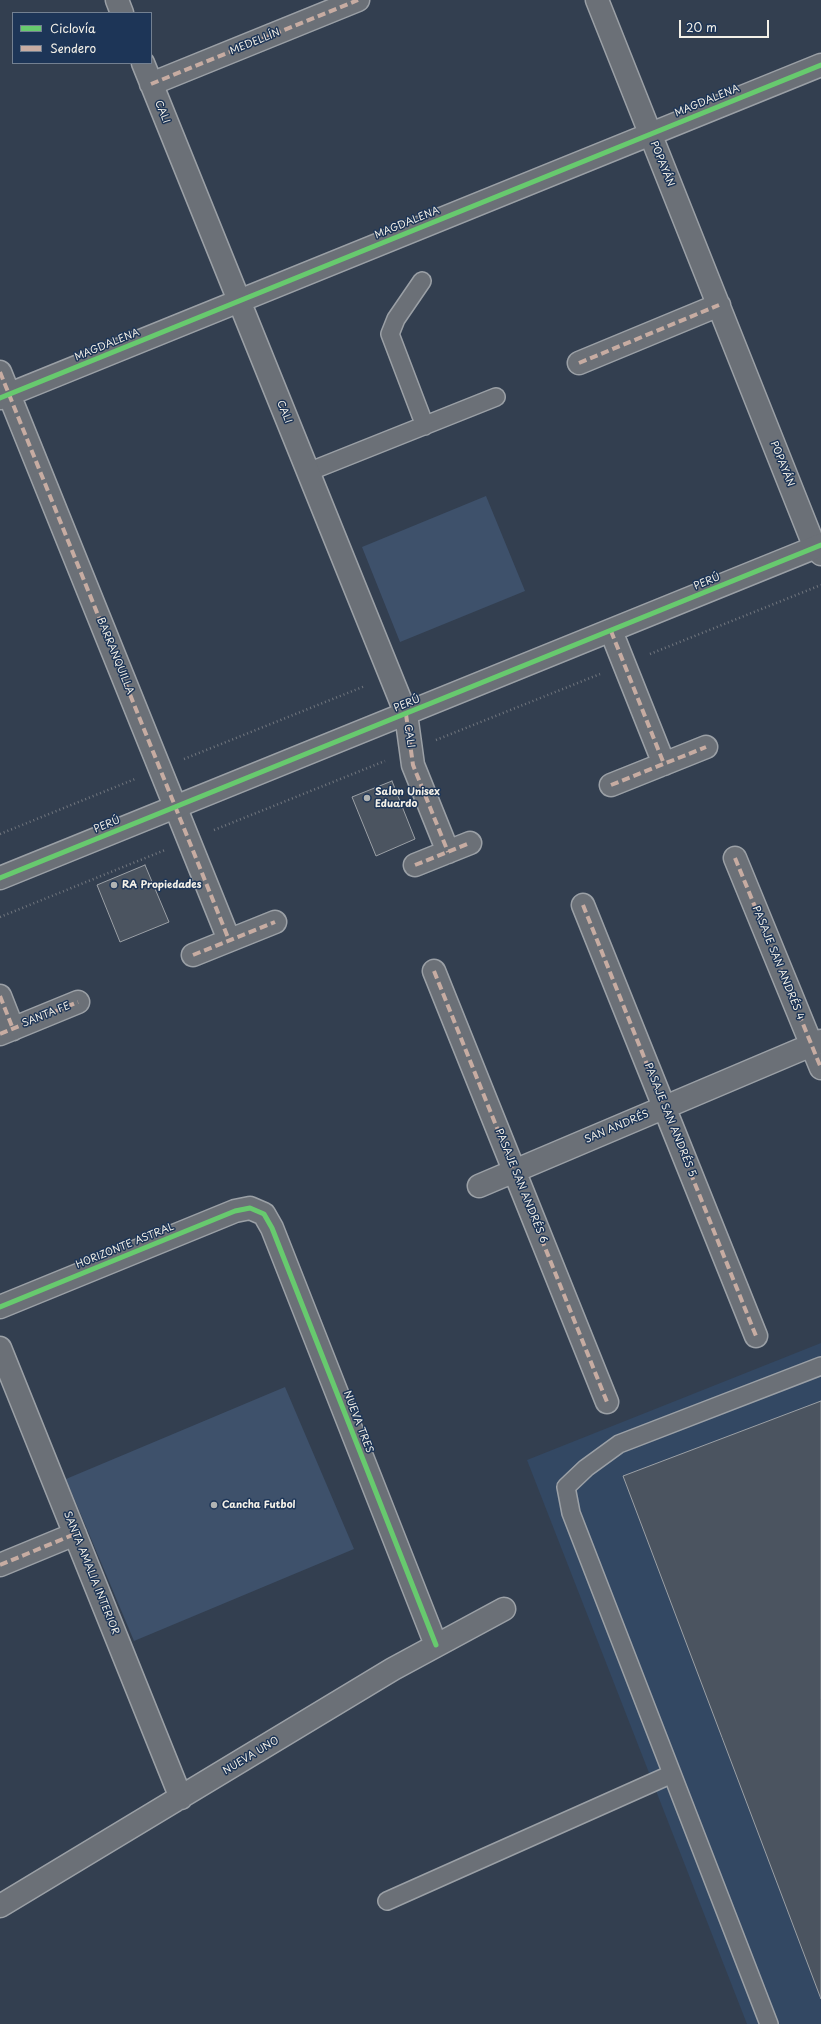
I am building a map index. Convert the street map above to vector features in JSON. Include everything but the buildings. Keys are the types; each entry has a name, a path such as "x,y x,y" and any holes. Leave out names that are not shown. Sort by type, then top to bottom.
{"street":[{"path":"117,0 122,12"},
{"name":"MEDELLÍN","path":"151,84 358,0"},
{"name":"POPAYÁN","path":"597,0 719,305 819,549"},
{"name":"CALI","path":"143,64 406,714 414,765 448,852"},
{"name":"MAGDALENA","path":"4,396 821,64"},
{"path":"579,363 719,305"},
{"name":"BARRANQUILLA","path":"0,372 4,396 160,768 229,940"},
{"name":"PERÚ","path":"0,878 611,631 819,549"},
{"path":"611,631 664,764"},
{"path":"611,785 706,747"},
{"path":"415,865 470,843"},
{"name":"PASAJE SAN ANDRÉS 4","path":"735,858 816,1043 821,1068"},
{"name":"PASAJE SAN ANDRÉS 5","path":"583,905 756,1336"},
{"path":"193,955 275,922"},
{"name":"PASAJE SAN ANDRÉS 6","path":"434,971 607,1402"},
{"name":"SANTA FE","path":"0,996 7,1031 78,1002"},
{"name":"SAN ANDRÉS","path":"479,1186 816,1043"},
{"name":"HORIZONTE ASTRAL","path":"0,1307 235,1210 243,1208 258,1210"},
{"name":"NUEVA TRES","path":"258,1210 269,1220 436,1645"},
{"name":"SANTA AMALIA INTERIOR","path":"0,1348 181,1798"},
{"path":"0,1565 75,1534"},
{"name":"NUEVA UNO","path":"0,1906 436,1645 504,1609"}],"lane":[{"path":"422,281 396,319 390,334 425,426"},
{"path":"308,472 496,397"},
{"path":"769,2024 571,1514 566,1488 586,1468 620,1444 821,1366"},
{"path":"387,1901 672,1774"}],"path":[{"path":"0,834 390,676"}],"shaded area":[{"path":"486,496 525,591 400,642 362,547"},
{"path":"821,1343 821,2024 747,2024 527,1460"},
{"path":"285,1387 354,1549 134,1641 66,1479"}],"marked path":[{"path":"151,84 358,0"},
{"path":"579,363 719,305"},
{"path":"0,372 229,940"},
{"path":"611,631 664,764"},
{"path":"406,714 413,765 448,852"},
{"path":"611,785 706,747"},
{"path":"415,865 470,843"},
{"path":"735,858 821,1068"},
{"path":"583,905 756,1336"},
{"path":"193,955 275,922"},
{"path":"434,971 607,1402"},
{"path":"0,996 13,1029"},
{"path":"0,1034 78,1002"},
{"path":"0,1565 75,1534"}],"cycle path":[{"path":"0,398 821,65"},
{"path":"0,878 821,545"},
{"path":"0,1307 235,1211 250,1208 264,1214 272,1228 436,1645"}],"place":[{"name":"Salon Unisex Eduardo","path":"367,798"},
{"name":"RA Propiedades","path":"114,885"},
{"name":"Cancha Futbol","path":"214,1505"}]}
